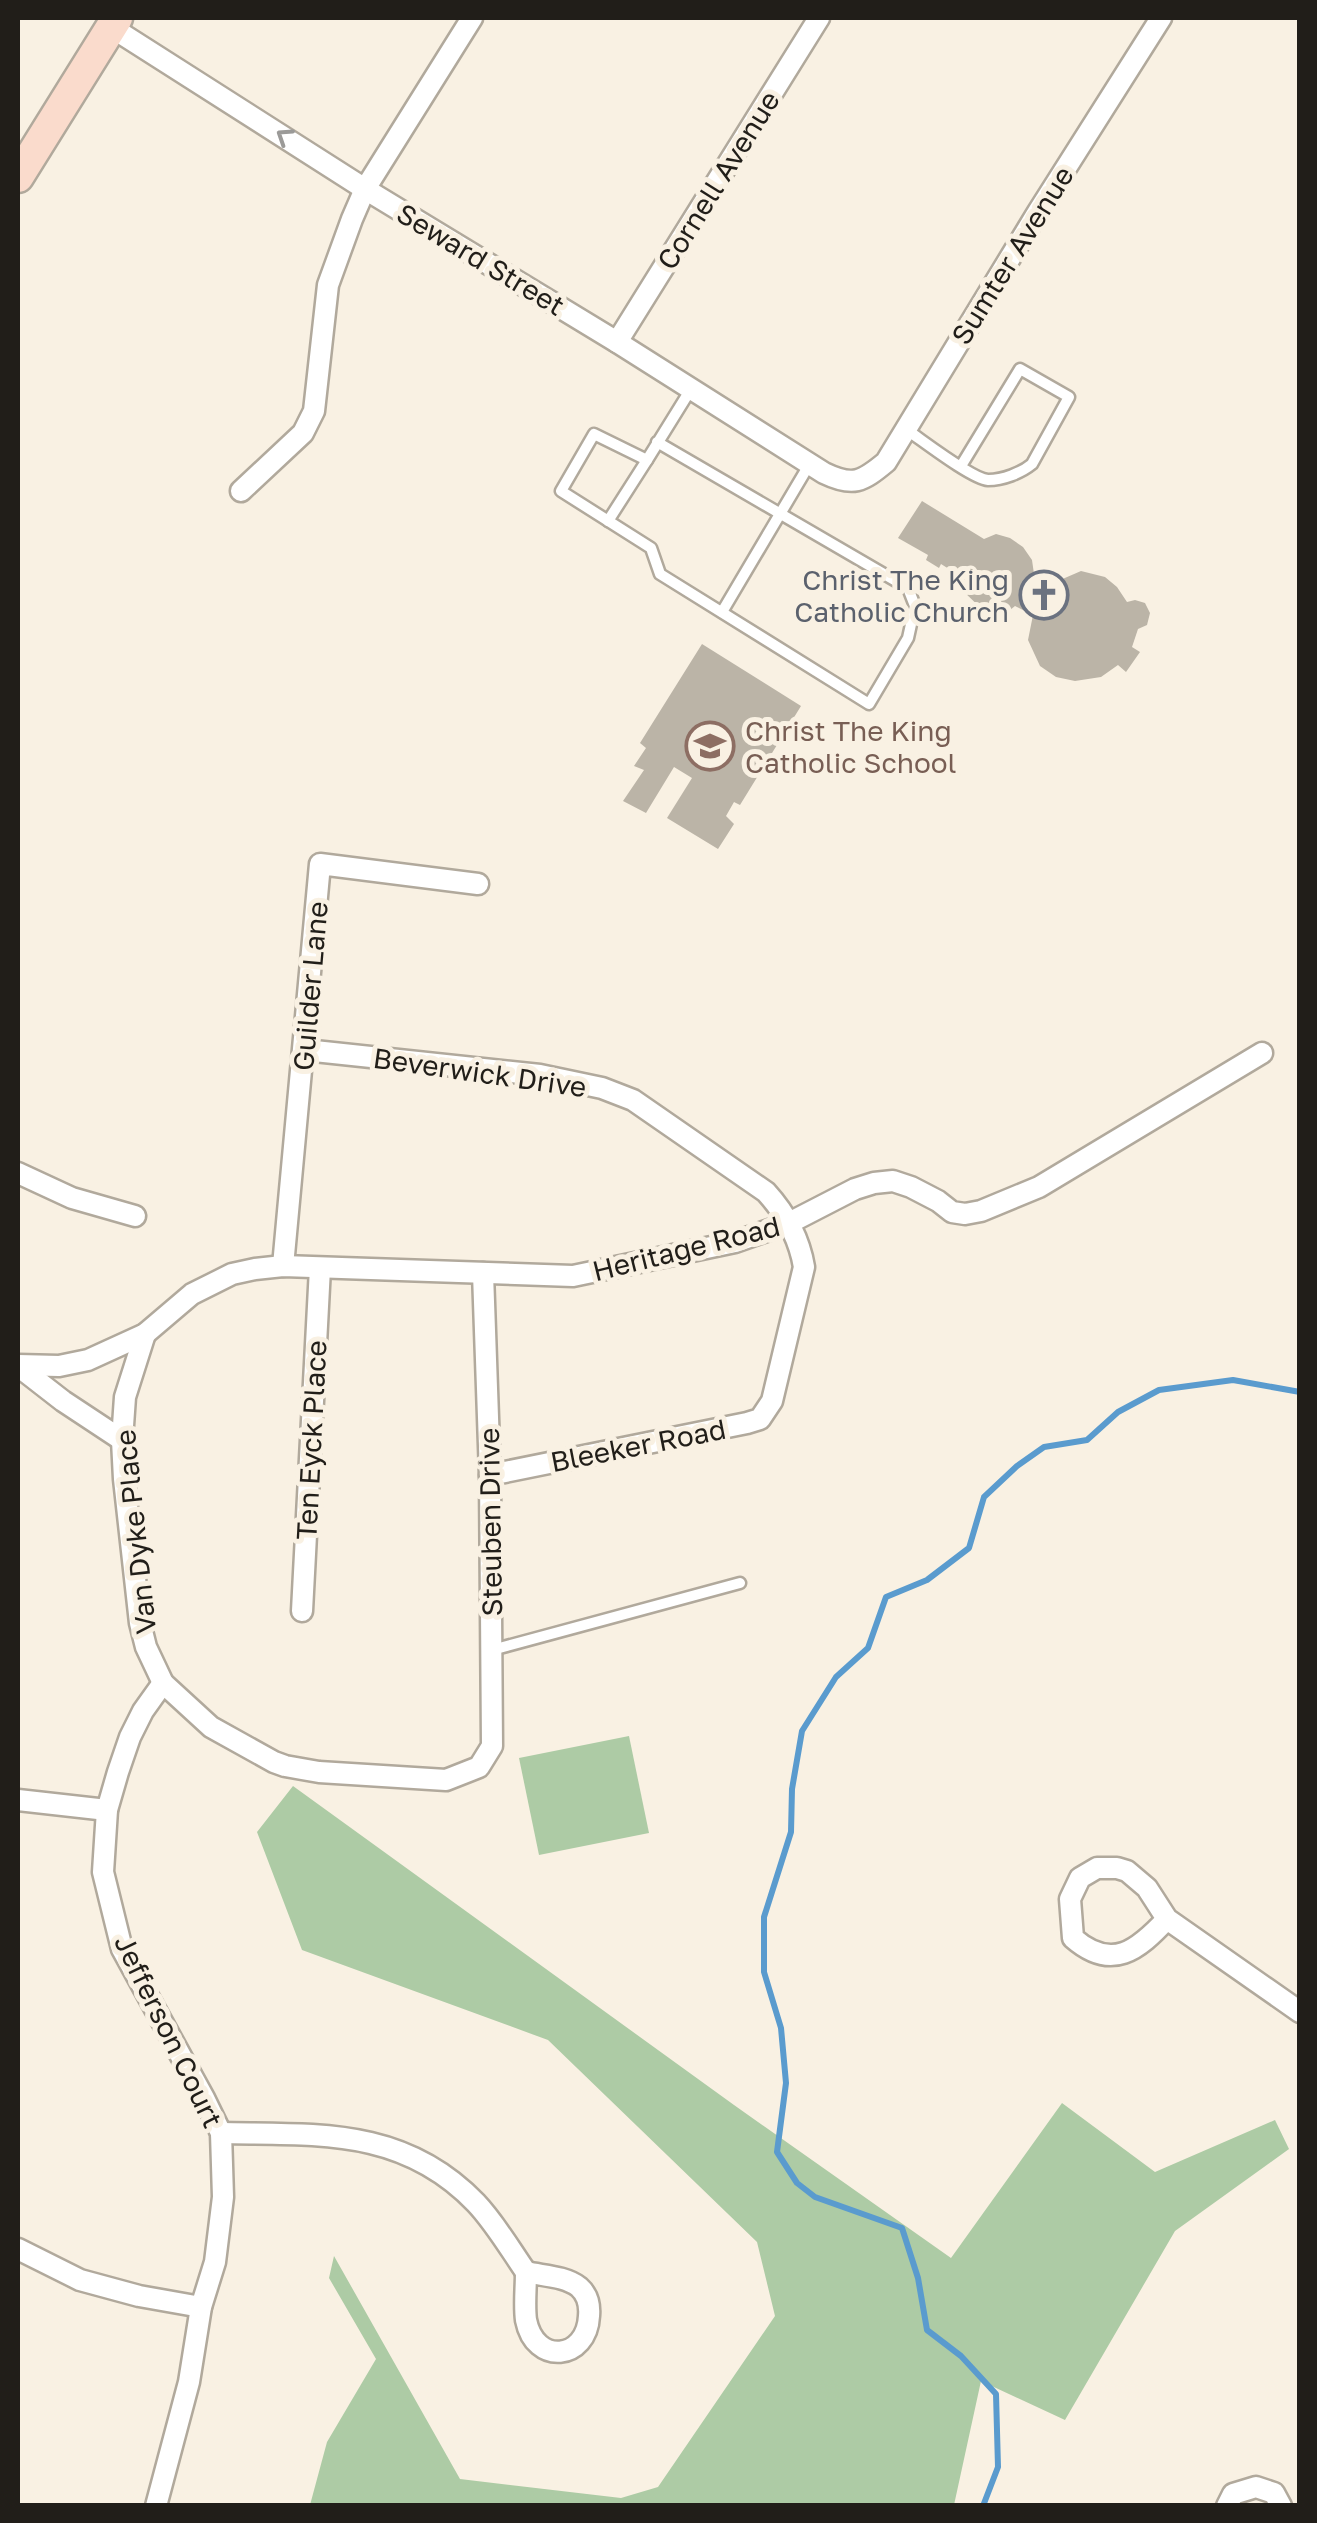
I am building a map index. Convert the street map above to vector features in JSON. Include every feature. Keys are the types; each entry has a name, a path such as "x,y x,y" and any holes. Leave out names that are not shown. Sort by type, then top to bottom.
{"main road":[{"path":"18,177 110,22"}],"street":[{"path":"241,491 303,433 314,411 328,285 352,219 366,189 472,18"},
{"name":"Cornell Avenue","path":"618,342 818,18"},
{"name":"Sumter Avenue","path":"854,482 869,477 886,462 1161,18"},
{"name":"Seward Street","path":"110,22 366,189 810,464 839,480 854,482"},
{"name":"Guilder Lane","path":"284,1266 320,864 478,884"},
{"name":"Beverwick Drive","path":"305,1050 540,1075 602,1088 633,1100 766,1192 789,1223"},
{"name":"Heritage Road","path":"122,1440 63,1402 18,1366 59,1366 88,1360 145,1334 192,1294 232,1274 255,1269 284,1266 573,1276 735,1242 789,1223 855,1189 893,1181 938,1201 952,1212 965,1214 1039,1188 1262,1053"},
{"path":"18,1174 72,1198 136,1216"},
{"name":"Bleeker Road","path":"490,1475 760,1419 772,1401 804,1267 800,1244 789,1223"},
{"name":"Ten Eyck Place","path":"302,1612 320,1268"},
{"name":"Steuben Drive","path":"478,1767 492,1746 490,1475 483,1273"},
{"name":"Van Dyke Place","path":"145,1334 124,1398 124,1479 140,1623 163,1683 211,1727 285,1766 318,1772 446,1780 478,1767"},
{"name":"Jefferson Court","path":"156,2506 189,2382 201,2307 215,2262 222,2198 221,2133 122,1949 103,1872 106,1810 130,1738 163,1683"},
{"path":"18,1800 106,1810"},
{"path":"1167,1919 1142,1946 1124,1953 1097,1954 1088,1952 1073,1938 1070,1899 1080,1878 1097,1868 1127,1871 1147,1888 1167,1919 1300,2012"},
{"path":"221,2133 344,2136 396,2149 427,2165 476,2203 526,2272"},
{"path":"18,2249 80,2280 201,2307"},
{"path":"1227,2506 1233,2494 1256,2487 1274,2492 1282,2506"}],"lane":[{"path":"906,429 961,466 983,480 991,480 1022,472 1032,464 1069,397 1020,368 961,466"},
{"path":"608,521 690,389"},
{"path":"646,460 594,434 561,491 651,548 660,574 868,704 908,638 915,606 908,588 658,442"},
{"path":"722,612 810,464"},
{"path":"492,1650 740,1582"}],"green space":[{"path":"629,1736 649,1833 539,1855 519,1758"},
{"path":"293,1786 951,2258 1062,2103 1155,2172 1275,2120 1289,2149 1175,2231 1065,2420 981,2381 954,2505 310,2505 327,2442 376,2359 329,2278 334,2256 460,2479 621,2498 658,2487 775,2316 757,2242 548,2040 302,1950 257,1832"}],"building":[{"name":"Christ The King Catholic Church","path":"922,501 984,539 996,534 1010,538 1032,560 1034,574 1051,584 1081,571 1105,577 1127,602 1145,603 1150,613 1147,625 1138,629 1132,647 1140,652 1126,672 1118,665 1101,677 1075,681 1056,677 1040,666 1028,640 1033,615 1015,606 987,614 962,590 960,576 941,564 939,568 926,560 928,555 898,538"},
{"name":"Christ The King Catholic School","path":"702,644 801,706 740,805 734,802 726,816 734,824 718,849 667,818 692,778 674,767 646,813 623,801 644,770 634,766 646,748 640,743"}],"waterway":[{"path":"983,2506 998,2467 996,2394 961,2356 927,2330 918,2278 902,2228 815,2197 797,2183 777,2152 786,2083 781,2028 764,1972 764,1917 791,1832 792,1789 802,1731 836,1677 868,1648 886,1597 927,1580 969,1548 984,1497 1044,1447 1087,1440 1118,1412 1159,1390 1233,1380 1300,1392"}],"place":[{"name":"Christ The King Catholic Church","path":"1044,595"},
{"name":"Christ The King Catholic School","path":"710,746"}]}
